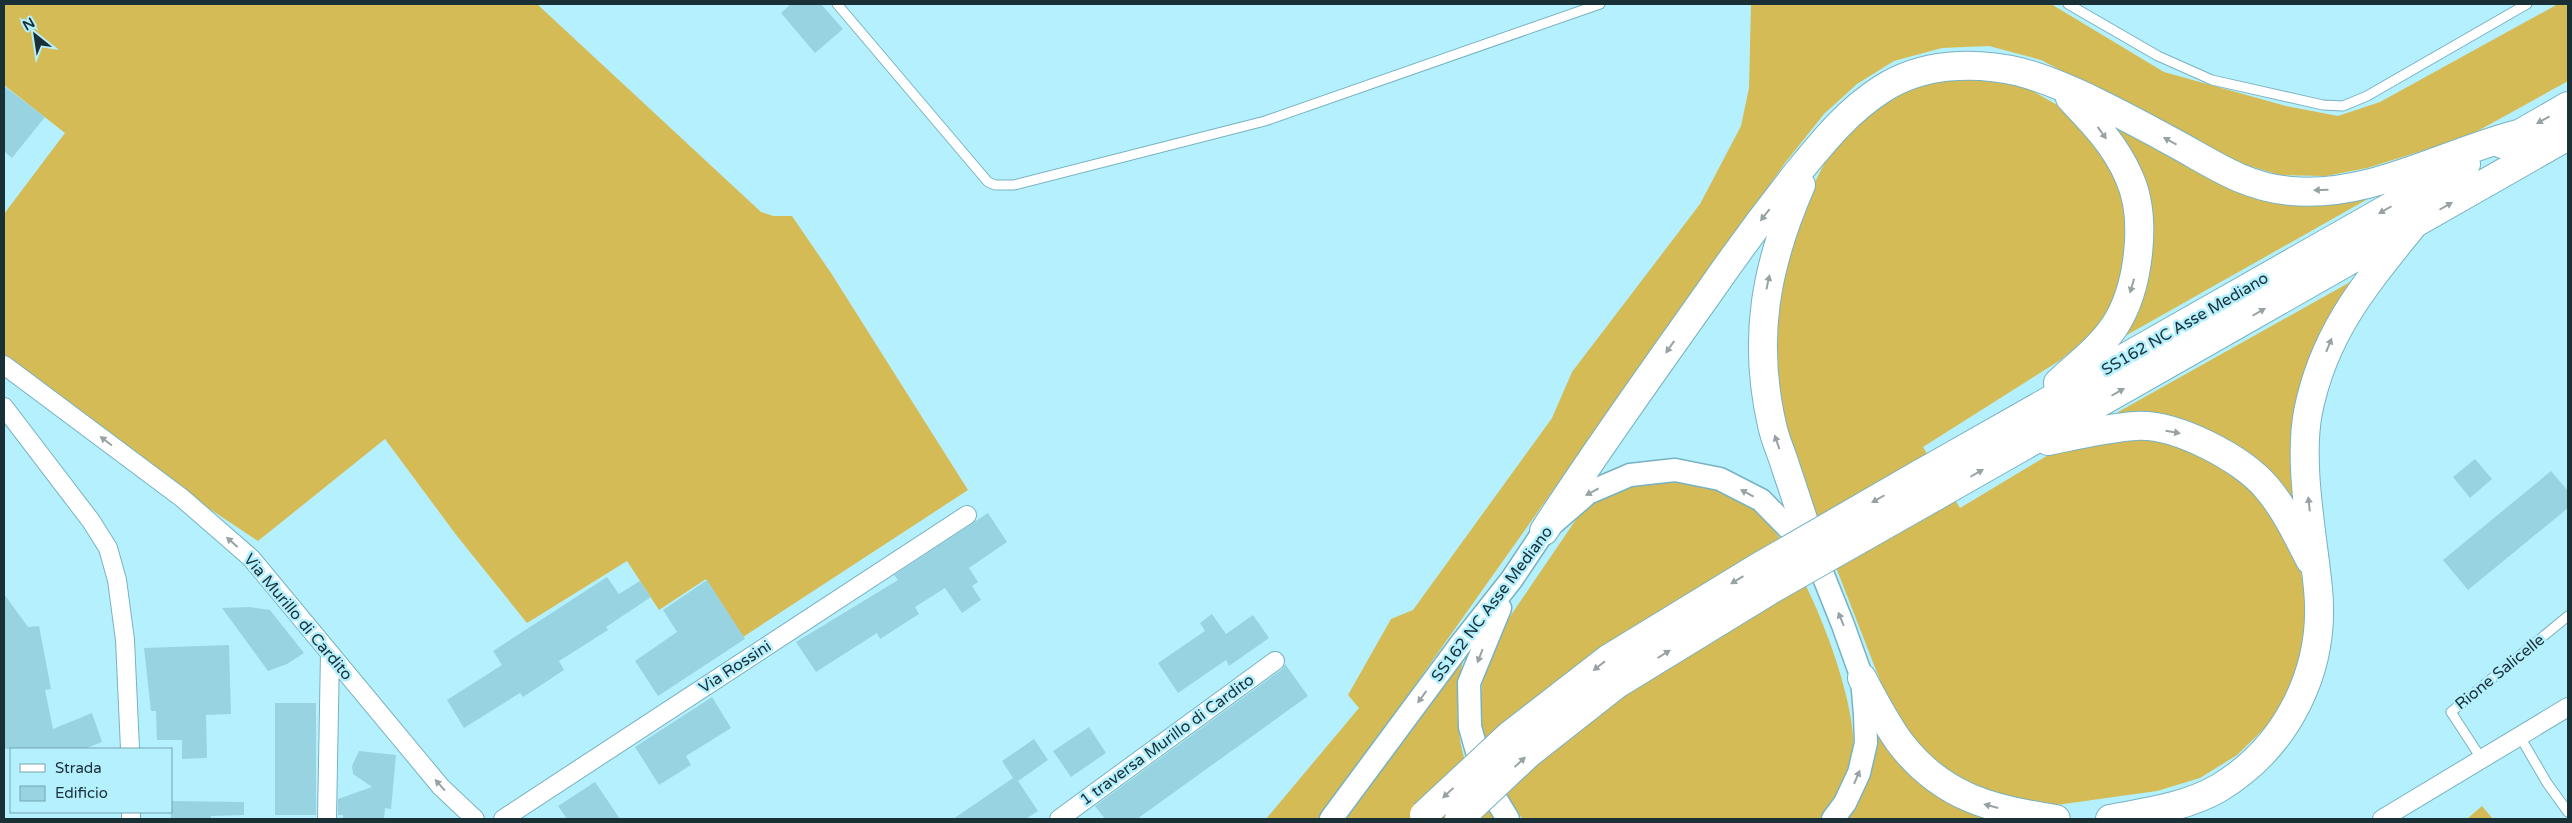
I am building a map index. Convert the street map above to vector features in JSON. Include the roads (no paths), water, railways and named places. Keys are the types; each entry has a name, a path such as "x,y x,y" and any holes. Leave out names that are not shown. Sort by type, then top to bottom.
{"highway":[{"path":"1544,531 1585,467 1754,228 1817,149 1841,120 1853,110 1884,88 1911,74 1942,67 1968,65 2018,72 2057,85 2155,133 2250,184 2292,192 2352,189 2446,158 2479,144 2518,134"},
{"path":"2025,415 2096,349 2114,327 2127,304 2136,274 2139,247 2136,203 2130,178 2118,155 2096,125 2057,85"},
{"name":"SS162 NC Asse Mediano","path":"1420,819 1510,735 1608,659 1757,568 1920,474 2568,106"},
{"name":"SS162 NC Asse Mediano","path":"1459,819 1528,754 1616,684 1772,588 2568,136"},
{"path":"1815,555 1772,427 1763,380 1763,332 1767,286 1784,224 1817,149"},
{"path":"2110,819 2170,808 2218,788 2257,760 2287,722 2305,687 2315,657 2319,619 2305,441 2313,392 2330,342 2344,315 2361,289 2414,224"},
{"path":"2022,447 2083,434 2137,426 2185,434 2236,460 2266,486 2281,506 2316,570"},
{"path":"1862,678 1901,745 1928,772 1950,789 1973,801 2023,814 2056,819"}],"street":[{"name":"Via Murillo di Cardito","path":"4,365 182,498 251,558 441,787 475,819"},
{"path":"4,407 91,521 108,548 117,580 125,640 130,748"},
{"name":"SS162 NC Asse Mediano","path":"1331,819 1460,645 1512,579 1544,531 1588,493 1630,475 1675,470 1720,479 1761,500 1815,555 1844,625 1862,678 1865,746 1859,773 1845,803 1833,819"},
{"name":"Via Rossini","path":"503,819 967,515"},
{"path":"1508,819 1486,783 1470,727 1469,684 1512,579"},
{"path":"327,819 330,653"},
{"name":"1 traversa Murillo di Cardito","path":"1059,819 1275,661"},
{"path":"2382,819 2568,706"}],"lane":[{"path":"836,4 988,182 995,185 1014,184 1265,121 1600,4"},
{"path":"2068,4 2158,56 2212,80 2323,105 2343,106 2367,96 2527,4"},
{"name":"Rione Salicelle","path":"2481,758 2451,712 2568,616"},
{"path":"2519,735 2547,783 2568,812"}]}
